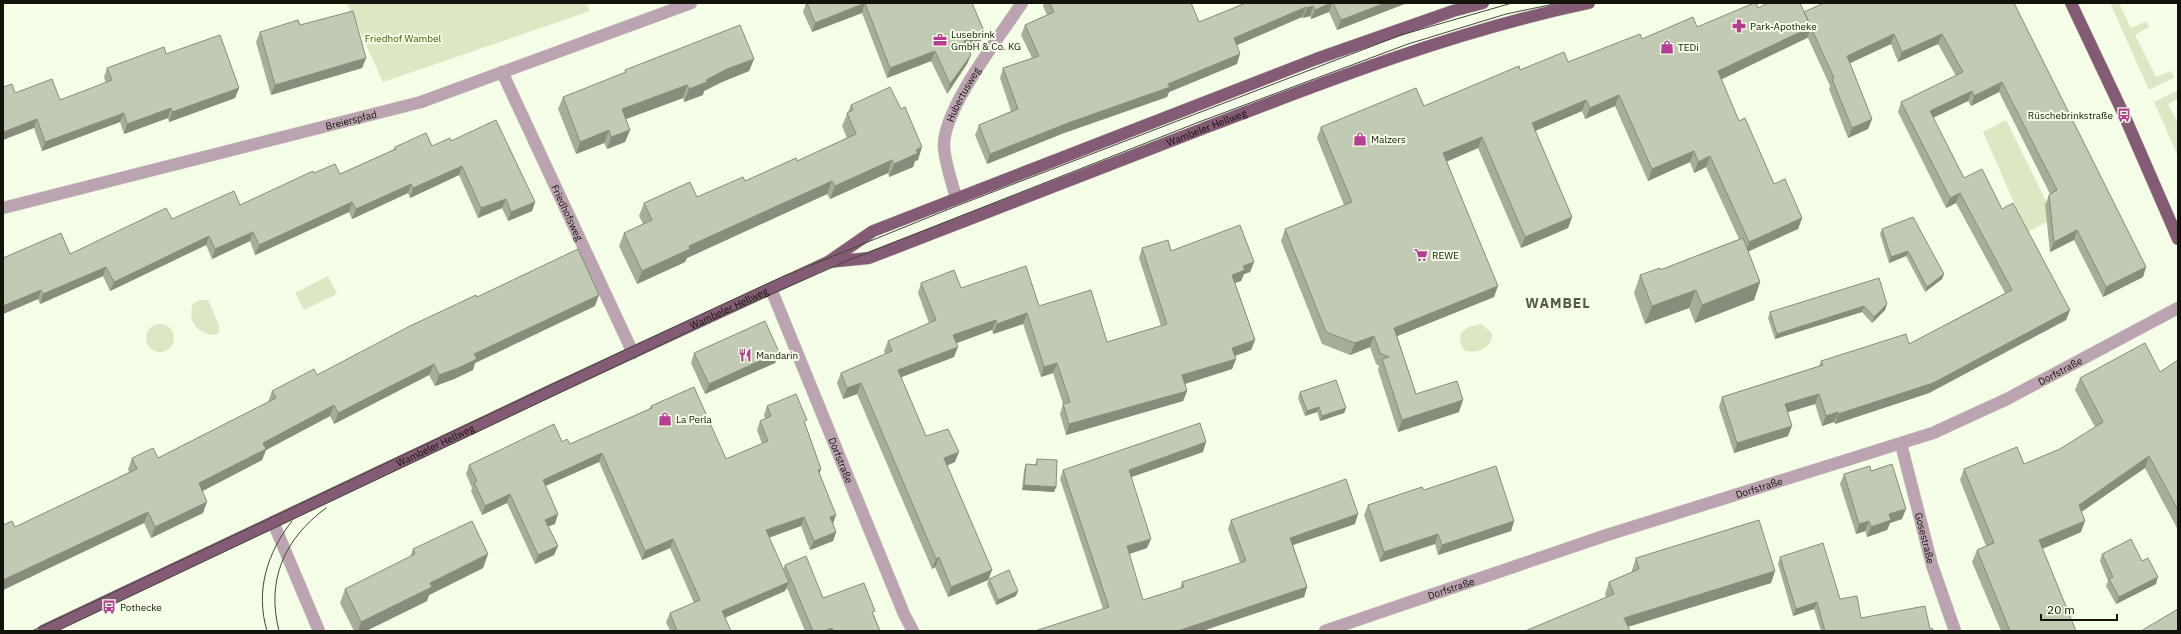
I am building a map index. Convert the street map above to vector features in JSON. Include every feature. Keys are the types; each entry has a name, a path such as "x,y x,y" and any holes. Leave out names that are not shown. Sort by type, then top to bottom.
{"main road":[{"name":"Wambeler Hellweg","path":"43,631 272,522 828,262 873,231 1336,51 1453,11 1483,3"},
{"name":"Wambeler Hellweg","path":"828,262 869,258 1309,88 1416,49 1507,21 1589,3"},
{"path":"2071,3 2124,115 2178,239"}],"street":[{"name":"Breierspfad","path":"3,208 414,104 691,3"},
{"name":"Hubertusweg","path":"956,198 944,147 946,127 955,105 1022,3"},
{"name":"Friedhofsweg","path":"502,72 633,353"},
{"name":"Dorfstraße","path":"771,289 904,614 914,631"},
{"name":"Dorfstraße","path":"1325,631 1607,534 1901,444 1956,424 2007,399 2178,308"},
{"name":"Gosestraße","path":"1901,444 1932,565 1955,631"},
{"path":"272,522 319,631"}],"green space":[{"name":"Friedhof Wambel","path":"347,3 586,3 590,11 383,82"},
{"path":"2110,3 2119,3 2131,28 2147,21 2149,27 2135,35 2156,77 2171,71 2175,77 2149,90"},
{"path":"2178,90 2178,99 2168,104 2178,123 2178,156 2154,102"},
{"path":"2006,120 2047,203 2047,222 2027,232 1983,132"},
{"path":"328,276 337,294 304,310 295,293"},
{"path":"200,300 208,300 219,325 219,332 215,335 203,332 195,326 191,316 191,310 193,304"},
{"path":"160,324 170,328 174,338 170,348 160,352 150,348 146,338 150,328"},
{"path":"1481,324 1492,333 1490,343 1478,351 1473,352 1464,350 1460,342 1461,333 1468,327"}],"building":[{"path":"807,3 865,3 815,23"},
{"path":"865,3 972,3 984,31 964,41 971,55 950,84 935,51 890,68"},
{"path":"1050,3 1191,3 1199,22 1246,3 1331,3 1315,10 1313,6 1306,7 1234,38 1240,54 1168,84 1170,87 1068,123 990,154 979,125 1018,109 1003,68 1039,56 1025,25 1054,12"},
{"path":"1333,3 1385,3 1341,20"},
{"path":"1756,3 1758,8 1768,3 1800,3 1811,27 1718,71 1739,121 1745,118 1774,184 1785,179 1802,218 1749,242 1710,156 1698,162 1694,151 1652,169 1619,95 1590,108 1586,100 1532,123 1572,217 1525,237 1482,137 1443,153 1498,286 1394,328 1416,394 1457,381 1463,400 1402,420 1382,359 1389,357 1380,353 1374,336 1355,343 1326,332 1285,229 1352,202 1321,127 1416,88 1424,106 1519,66 1520,70 1564,52 1568,62 1640,34 1642,39 1693,17 1697,27"},
{"path":"1824,3 2014,3 2146,267 2106,287 2077,230 2054,242 2049,195 2057,190 2002,82 1974,96 1972,91 1930,111 1964,178 1982,169 2002,209 2013,203 2070,310 1933,383 1838,414 1838,412 1826,416 1819,394 1785,404 1792,426 1737,443 1722,397 1823,365 1821,361 1906,334 1909,344 2012,290 1960,193 1950,198 1901,102 1963,72 1942,34 1902,52 1894,34 1847,56 1872,119 1852,128 1832,79 1834,78 1804,12"},
{"path":"353,11 366,58 275,85 260,32 298,20 300,25"},
{"path":"740,25 754,59 727,69 706,80 707,82 689,89 687,85 622,109 630,130 611,137 609,130 580,142 563,97 626,72 625,70"},
{"path":"220,35 239,88 172,112 171,108 127,124 124,113 45,142 37,119 3,132 3,87 12,84 15,93 52,79 60,100 112,80 107,68 164,47 166,54"},
{"path":"890,87 901,109 905,107 922,147 916,150 918,153 894,164 892,160 835,186 832,181 689,246 690,249 642,271 624,233 652,220 644,203 690,182 697,197 743,177 745,181 796,158 797,161 856,134 847,113 853,110 851,105"},
{"path":"496,120 535,202 511,212 506,199 481,208 462,166 413,188 411,184 356,209 352,202 259,245 253,232 215,249 209,236 114,282 106,267 43,294 41,290 3,306 3,258 61,233 70,254 166,208 172,219 234,191 240,205 313,171 314,173 335,164 340,174 396,149 395,147 426,133 432,146 450,138 451,141"},
{"path":"1913,217 1944,274 1927,287 1908,251 1891,257 1882,229"},
{"path":"1240,225 1254,262 1243,266 1245,270 1232,275 1255,340 1232,348 1236,359 1182,375 1187,391 1069,424 1063,404 1070,402 1057,363 1044,367 1027,313 997,324 996,320 953,335 958,347 898,370 926,436 948,429 959,452 944,458 992,570 951,587 939,557 936,559 861,383 847,388 841,373 892,351 888,341 936,320 921,283 954,270 961,288 1026,266 1039,306 1091,290 1107,342 1167,324 1142,248 1168,240 1171,251"},
{"path":"1743,238 1760,282 1702,305 1696,290 1652,306 1640,275 1660,268 1660,270"},
{"path":"578,249 599,295 474,354 477,359 458,368 439,375 434,364 338,413 334,405 263,443 266,449 199,483 207,502 155,527 148,512 3,580 3,525 12,521 15,527 137,469 132,458 153,448 158,458 276,398 272,391 314,369 317,375 410,326 476,295 477,297"},
{"path":"1879,278 1887,304 1874,317 1864,306 1777,334 1770,312"},
{"path":"765,321 779,352 709,384 694,353"},
{"path":"2145,343 2160,372 2178,360 2178,510 2149,456 2079,505 2085,521 2039,540 2076,631 2010,631 1977,550 1994,543 1964,469 2017,447 2024,464 2060,449 2103,422 2080,378"},
{"path":"1336,380 1346,408 1322,416 1319,407 1307,411 1300,392"},
{"path":"694,387 726,459 768,441 760,421 771,416 767,406 796,394 807,420 804,421 821,469 818,470 836,515 830,517 836,532 814,541 804,517 766,530 789,582 722,611 731,631 677,631 670,613 700,600 673,539 645,551 602,453 543,480 558,514 545,520 558,546 538,555 510,494 485,506 474,482 477,481 469,465 554,424 562,442 567,439 570,444 652,408 651,406"},
{"path":"1200,423 1206,442 1129,470 1151,539 1127,546 1143,600 1184,587 1182,582 1246,561 1231,520 1346,479 1358,514 1290,538 1307,587 1178,631 1035,631 1109,607 1063,470"},
{"path":"1037,459 1057,460 1056,487 1024,485 1026,464 1037,465"},
{"path":"1892,464 1906,509 1889,514 1891,520 1871,527 1869,521 1859,524 1844,474 1870,466 1871,471"},
{"path":"1496,466 1514,521 1442,545 1438,534 1384,552 1368,505 1422,487 1424,490"},
{"path":"1759,520 1775,571 1624,618 1630,631 1525,631 1614,594 1609,582 1639,569 1636,558"},
{"path":"472,521 488,554 430,583 432,587 361,622 345,589 415,554 413,549"},
{"path":"2131,539 2142,561 2148,558 2158,577 2119,597 2109,579 2113,577 2102,554"},
{"path":"1823,543 1840,599 1857,596 1861,618 1925,606 1930,629 1932,628 1933,631 1825,631 1817,602 1796,609 1780,557"},
{"path":"806,556 823,598 864,583 875,611 872,612 880,631 833,631 832,628 824,631 813,631 785,565"},
{"path":"1009,570 1018,591 998,600 989,579"},
{"path":"2178,609 2178,631 2141,631"}],"tram line":[{"path":"32,631 784,276 959,205 1401,35 1512,3"},
{"path":"57,631 724,315 849,260 1199,122 1408,44 1506,14 1559,3"},
{"path":"279,631 275,595 277,578 282,562 289,547 299,533 311,520 326,508"},
{"path":"267,631 262,601 266,573 276,546 292,521"}],"place":[{"name":"Park-Apotheke","path":"1739,26"},
{"name":"Lusebrink GmbH & Co. KG","path":"940,40"},
{"name":"TEDi","path":"1667,47"},
{"name":"Rüschebrinkstraße","path":"2124,115"},
{"name":"Malzers","path":"1360,139"},
{"name":"REWE","path":"1421,255"},
{"name":"Mandarin","path":"745,355"},
{"name":"La Perla","path":"665,419"},
{"name":"Pothecke","path":"109,607"}],"district":[{"name":"WAMBEL","path":"1558,303"}]}
